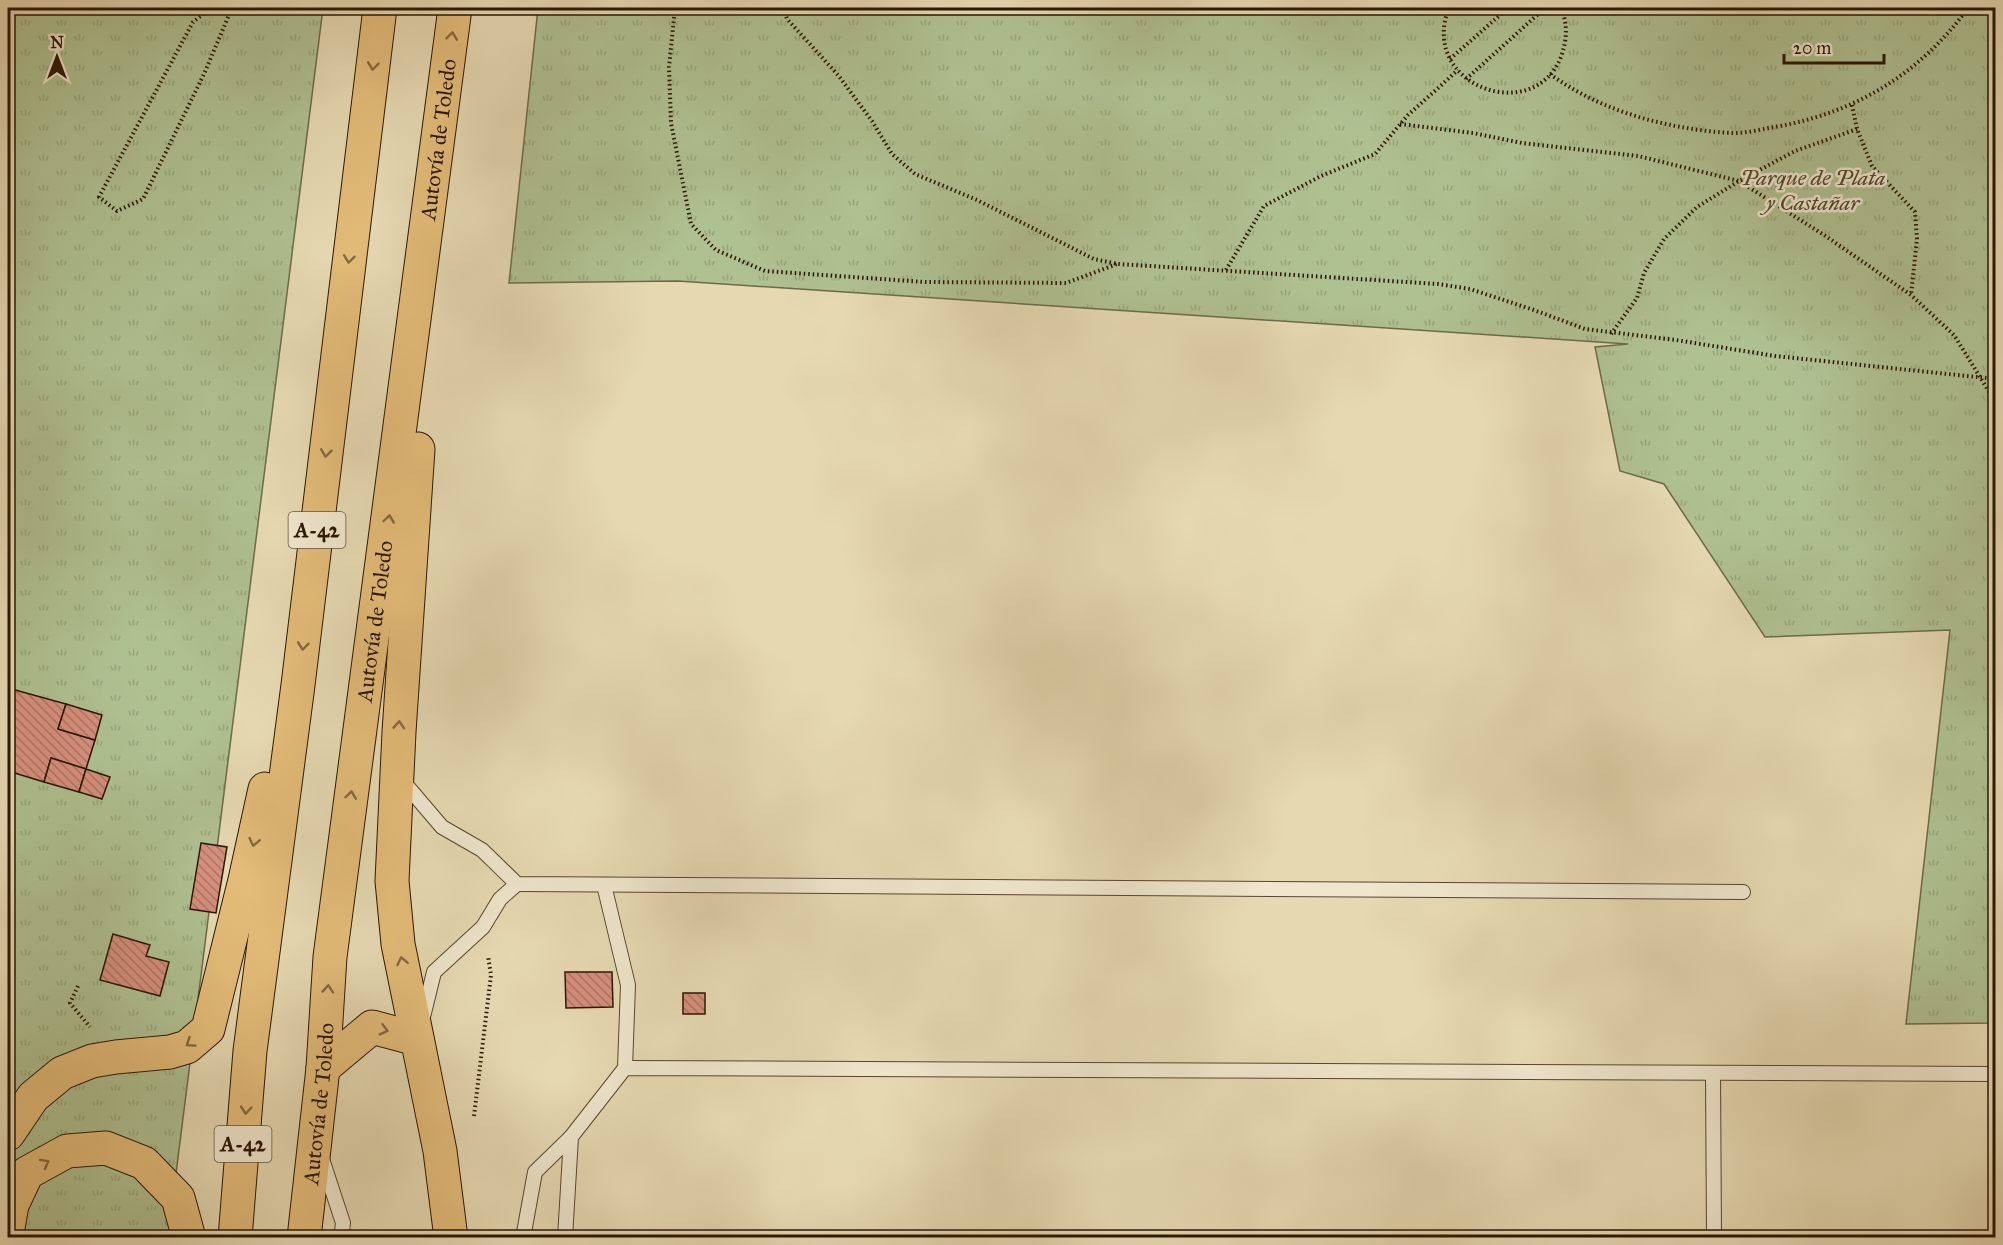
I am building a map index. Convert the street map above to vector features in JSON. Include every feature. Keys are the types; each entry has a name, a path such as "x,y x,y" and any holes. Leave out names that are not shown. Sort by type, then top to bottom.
{"highway":[{"name":"A-42","path":"235,1238 250,1052 298,685 380,8"},
{"name":"Autovía de Toledo","path":"304,1238 322,1068 330,957 455,8"},
{"path":"440,135 392,881 399,944 440,1151 451,1238"},
{"path":"8,1134 33,1097 62,1073 92,1061 170,1052 187,1047 208,1029 275,747 298,685"},
{"path":"322,1068 372,1027 417,1039"},
{"path":"8,1228 12,1205 27,1173 67,1151 106,1148 144,1164 177,1197 189,1238"}],"lane":[{"path":"397,776 442,827 482,850 517,884"},
{"path":"417,1039 434,972 483,927 500,899 517,884 1743,892"},
{"path":"523,1238 535,1172 571,1137 625,1068 628,985 604,885"},
{"path":"625,1068 1995,1074"},
{"path":"1713,1073 1714,1238"},
{"path":"315,1137 343,1223 341,1238"},
{"path":"565,1238 571,1137"}],"path":[{"path":"211,8 193,22 99,197 117,211 142,199 204,74 232,8"},
{"path":"675,8 669,67 671,123 691,224 716,250 765,271 925,282 1066,283 1118,264"},
{"path":"784,8 787,19 838,75 872,121 892,154 915,174 977,200 1094,259 1118,264 1438,284 1470,289 1585,329 1611,334 1677,340 1775,356 1995,379"},
{"path":"1449,8 1444,32 1450,59 1466,79 1475,85 1490,91 1505,93 1522,91 1537,85 1559,62 1565,47 1567,31 1561,8"},
{"path":"1450,59 1508,8"},
{"path":"1466,79 1545,8"},
{"path":"1550,74 1567,86 1618,111 1682,129 1737,133 1786,125 1830,114 1852,105 1919,62 1956,24 1968,8"},
{"path":"1226,270 1264,206 1321,176 1375,154 1408,115 1458,70"},
{"path":"1852,105 1857,129 1872,166 1915,212 1917,239 1911,296"},
{"path":"1401,124 1473,133 1522,143 1638,156 1739,181 1824,235 1911,296 1954,335 1995,403"},
{"path":"1611,334 1637,298 1644,273 1664,239 1697,207 1795,151 1857,129"},
{"path":"474,1116 491,975 483,927"},
{"path":"78,986 70,1003 116,1057"}],"green space":[{"path":"8,8 323,8 168,1237 8,1237"},
{"name":"Parque de Plata y Castañar","path":"538,8 1995,8 1995,1023 1906,1024 1950,630 1765,637 1664,484 1620,471 1595,347 1628,344 678,281 509,283"}],"building":[{"path":"8,688 66,704 58,729 95,740 86,769 51,758 44,782 8,771"},
{"path":"66,704 102,715 95,740 58,729"},
{"path":"51,758 86,769 79,792 44,782"},
{"path":"86,769 110,777 102,799 79,792"},
{"path":"201,843 227,847 216,913 190,909"},
{"path":"113,934 150,945 146,956 169,962 160,996 100,980"},
{"path":"565,972 612,972 613,1007 566,1008"},
{"path":"683,993 705,993 705,1014 683,1014"}]}
